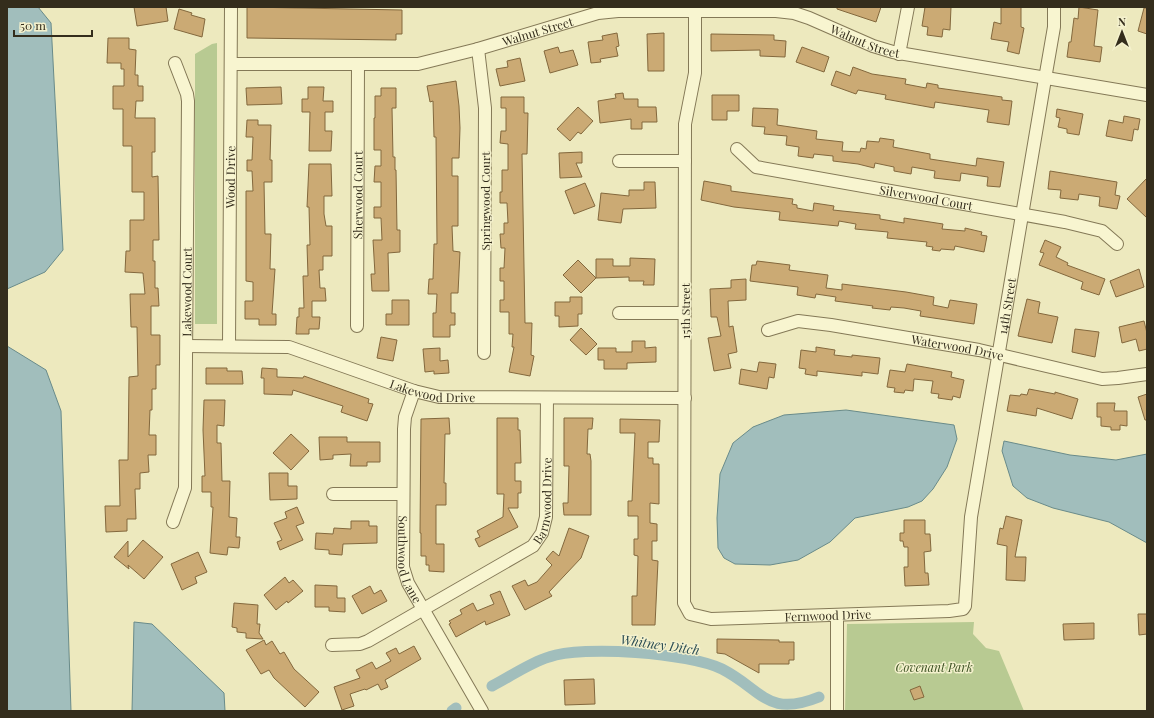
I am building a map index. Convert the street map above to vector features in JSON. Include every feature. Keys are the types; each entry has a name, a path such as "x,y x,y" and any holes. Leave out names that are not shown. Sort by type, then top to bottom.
{"street":[{"name":"Wood Drive","path":"229,346 231,7"},
{"path":"899,54 908,7"},
{"name":"14th Street","path":"966,606 971,516 1054,27 1054,7"},
{"name":"Walnut Street","path":"230,64 418,64 478,49 598,13 695,9 776,9 808,18 873,46 899,54 1147,95"},
{"name":"15th Street","path":"690,614 684,603 685,161 686,112 694,73 695,9"},
{"name":"Springwood Court","path":"478,49 485,108 484,353"},
{"name":"Lakewood Court","path":"173,522 185,488 187,346 188,101 187,94 175,63"},
{"name":"Sherwood Court","path":"357,326 358,64"},
{"name":"Silverwood Court","path":"737,148 756,167 1022,214 1102,231 1117,244"},
{"path":"619,161 685,161"},
{"path":"619,313 685,313"},
{"name":"Waterwood Drive","path":"768,330 798,321 831,325 998,354 1102,379 1147,374"},
{"name":"Lakewood Drive","path":"187,346 289,347 414,391 439,397 685,398"},
{"name":"Southwood Lane","path":"414,391 405,417 404,430 403,568 408,583 482,711"},
{"name":"Barnwood Drive","path":"332,645 360,644 518,556 533,546 540,537 546,517 547,398"},
{"path":"333,494 403,494"},
{"name":"Fernwood Drive","path":"690,614 711,619 949,611 963,609 966,606"},
{"path":"837,615 837,711"}],"green space":[{"path":"217,43 217,324 195,324 195,54 212,44"},
{"name":"Covenant Park","path":"974,622 973,634 986,648 999,651 1024,711 845,711 847,624"}],"water":[{"path":"7,7 38,7 51,23 63,250 45,272 7,289"},
{"path":"7,346 46,370 61,411 71,711 7,711"},
{"path":"846,410 954,425 957,439 947,467 933,489 922,501 908,507 855,518 830,542 798,560 770,565 735,564 724,558 718,548 717,518 720,474 733,443 753,427 784,415"},
{"path":"1004,441 1070,455 1116,460 1147,454 1147,543 1109,522 1053,508 1027,498 1013,486 1002,451"},
{"path":"134,622 152,624 224,693 225,711 132,711"}],"building":[{"path":"134,7 166,7 168,21 137,26"},
{"path":"247,7 402,10 402,34 396,34 396,40 247,38"},
{"path":"837,7 881,7 876,22 837,9"},
{"path":"925,7 951,7 950,30 943,29 942,37 927,35 928,27 922,26"},
{"path":"1001,7 1021,7 1021,27 1024,28 1019,54 1007,51 1009,42 991,39 994,22 1001,24"},
{"path":"1079,7 1098,10 1094,46 1102,47 1100,62 1067,57 1069,42 1071,42 1074,18 1078,19"},
{"path":"1144,8 1147,8 1147,34 1138,31"},
{"path":"179,9 192,13 191,15 205,19 202,37 174,29"},
{"path":"617,33 619,46 616,47 618,56 600,59 601,62 591,63 588,42 603,40 602,36"},
{"path":"664,33 664,71 648,71 647,34"},
{"path":"711,34 774,35 774,40 786,41 785,57 760,56 760,50 711,51"},
{"path":"108,38 129,38 129,49 136,50 135,75 138,75 138,86 143,86 143,101 136,101 135,118 155,118 155,152 152,152 152,177 158,176 159,240 153,240 153,261 155,261 155,288 158,288 159,306 151,306 151,335 160,335 160,365 156,365 156,389 152,389 152,410 150,410 149,435 156,435 156,455 148,455 149,472 140,473 140,489 135,489 136,519 127,519 127,531 106,532 105,506 120,506 119,460 128,460 129,377 138,376 137,327 131,327 130,294 145,294 143,273 125,272 126,251 130,251 130,220 144,220 144,192 132,192 132,146 123,146 123,109 113,109 113,86 124,86 124,69 121,69 121,63 107,63"},
{"path":"558,47 560,53 573,50 578,65 550,73 544,51"},
{"path":"802,47 829,57 824,72 796,62"},
{"path":"520,58 525,81 500,86 496,69 508,67 507,61"},
{"path":"853,67 872,74 906,79 905,84 926,88 927,83 938,85 938,88 1002,97 1002,100 1012,101 1009,125 987,122 989,110 935,102 934,108 885,99 886,95 858,90 856,94 831,85 836,71 850,76"},
{"path":"456,81 460,128 459,158 452,158 452,176 458,176 458,226 452,226 453,251 460,252 458,293 451,293 451,313 455,313 455,325 450,325 450,337 433,337 433,313 436,313 437,294 428,294 429,279 433,279 434,244 437,244 436,137 434,137 433,101 430,102 427,86"},
{"path":"281,87 282,104 247,105 246,88"},
{"path":"308,87 324,87 323,101 333,101 333,112 325,112 325,131 332,131 331,151 309,151 310,112 302,112 302,99 308,99"},
{"path":"381,88 396,88 396,108 392,108 393,157 395,157 396,170 397,230 400,230 400,252 388,253 389,291 372,291 371,274 375,274 373,240 382,240 381,218 374,218 374,207 381,207 381,182 374,182 375,166 381,166 381,150 374,150 374,118 375,96 381,96"},
{"path":"623,93 624,99 638,99 638,107 656,107 657,122 642,122 642,129 631,129 631,119 600,123 598,101 616,98 615,94"},
{"path":"712,95 739,95 739,111 727,111 727,120 712,120"},
{"path":"501,97 524,97 524,113 528,113 527,154 522,154 525,323 532,323 531,355 534,356 530,376 509,372 514,347 512,347 513,334 509,334 509,312 500,312 500,300 504,300 504,281 500,281 500,268 504,268 505,248 501,248 500,234 504,234 504,223 508,223 507,203 500,203 500,192 502,192 502,170 508,170 508,144 500,143 501,131 506,131 506,108 501,108"},
{"path":"578,107 593,121 581,134 578,132 570,141 557,129"},
{"path":"753,108 778,109 777,125 817,131 816,139 843,142 842,151 860,152 861,148 866,149 867,141 879,142 880,138 894,140 893,147 930,154 930,159 976,166 977,158 1004,162 1000,187 987,186 988,177 961,173 960,181 934,178 935,171 912,167 911,174 894,171 894,167 875,163 874,168 858,164 833,161 833,156 814,154 813,158 798,156 799,147 786,145 787,136 764,134 765,127 752,126"},
{"path":"1057,109 1083,114 1079,135 1067,133 1067,129 1058,127 1060,118 1056,117"},
{"path":"1124,116 1140,119 1138,130 1134,129 1132,141 1106,136 1109,120 1123,123"},
{"path":"247,120 258,120 258,125 271,125 270,160 272,160 272,182 264,182 265,234 271,234 270,269 275,269 272,314 276,314 276,325 259,325 259,319 245,319 245,301 253,301 253,282 246,281 246,191 253,191 252,171 247,171 247,160 252,160 253,137 246,137"},
{"path":"582,152 582,163 576,163 582,177 560,178 559,153"},
{"path":"309,164 331,164 332,196 324,196 324,214 326,226 332,226 332,256 323,256 323,270 319,270 320,288 325,288 326,301 312,301 312,317 320,317 319,329 309,329 309,334 296,334 299,308 304,308 303,276 308,276 307,245 310,245 309,207 307,207"},
{"path":"1050,171 1117,182 1115,195 1120,196 1117,209 1099,206 1100,197 1079,194 1078,200 1060,198 1061,190 1048,189"},
{"path":"1147,178 1147,218 1127,199"},
{"path":"704,181 731,186 731,191 793,199 792,204 797,205 797,208 813,211 814,203 834,206 833,210 880,215 880,219 904,223 904,218 943,224 942,229 965,231 965,228 982,232 981,235 987,236 984,252 955,246 954,250 932,250 933,247 926,246 927,242 887,238 888,232 855,229 856,224 839,221 838,226 779,220 780,212 734,207 701,200"},
{"path":"644,182 655,182 656,208 623,209 621,223 598,220 601,193 629,196 629,190 644,190"},
{"path":"585,183 595,206 574,214 565,191"},
{"path":"1045,240 1061,247 1056,257 1068,263 1067,265 1105,279 1099,295 1081,289 1083,282 1039,265 1044,253 1040,252"},
{"path":"630,258 655,259 654,285 643,285 644,281 629,281 629,277 596,278 596,259 613,259 613,266 630,266"},
{"path":"578,260 596,278 581,293 563,275"},
{"path":"757,261 790,265 789,270 828,275 826,288 842,290 842,284 906,292 934,297 933,305 948,308 950,300 977,304 974,324 920,316 921,311 904,308 891,307 890,310 872,308 873,306 835,301 836,297 816,294 815,298 797,295 798,287 750,281 752,265 756,265"},
{"path":"1139,269 1144,287 1116,297 1110,281"},
{"path":"746,279 746,300 728,301 729,327 733,326 737,352 728,354 731,368 714,371 708,338 721,336 717,317 711,317 710,289 731,288 731,280"},
{"path":"570,297 582,297 582,314 578,314 578,326 559,327 559,316 555,316 555,302 570,302"},
{"path":"1027,299 1040,302 1038,313 1058,317 1052,343 1018,336"},
{"path":"392,300 409,300 409,325 386,325 386,314 392,314"},
{"path":"1144,321 1147,333 1147,349 1139,351 1136,339 1122,343 1119,327"},
{"path":"581,328 597,344 586,355 570,340"},
{"path":"1075,329 1099,332 1095,357 1072,352"},
{"path":"381,337 397,340 393,361 377,358"},
{"path":"632,341 645,341 645,348 656,347 656,362 627,363 627,369 604,369 604,360 598,360 598,348 616,348 616,352 632,352"},
{"path":"816,347 835,350 834,355 880,358 878,374 862,372 862,376 817,371 817,376 805,374 806,369 799,368 801,350 816,352"},
{"path":"440,348 440,361 448,360 449,373 434,374 434,371 425,372 423,349"},
{"path":"759,362 776,364 774,378 769,377 767,389 739,384 741,369 757,372"},
{"path":"907,364 952,372 951,377 964,380 960,398 953,396 952,400 938,398 939,394 931,393 933,381 914,379 913,391 905,390 904,393 894,392 895,388 887,387 890,370 905,372"},
{"path":"206,368 227,368 227,371 242,371 243,384 206,384"},
{"path":"262,368 277,369 277,377 303,378 304,376 369,399 368,403 373,404 367,421 341,412 343,406 293,390 292,395 264,394 264,378 261,378"},
{"path":"1029,389 1055,394 1055,392 1078,399 1072,419 1037,408 1036,416 1007,411 1010,395 1027,395"},
{"path":"1147,394 1147,420 1145,420 1138,397"},
{"path":"204,400 225,400 224,426 217,425 217,443 221,443 222,481 230,481 229,517 237,518 236,537 240,537 239,548 228,547 227,555 210,553 213,507 211,507 211,492 202,492 202,476 205,476 203,430"},
{"path":"1097,403 1115,403 1114,411 1127,411 1127,426 1120,425 1120,430 1111,430 1111,427 1101,426 1101,417 1097,417"},
{"path":"449,418 450,434 445,434 444,483 446,483 446,505 436,505 436,544 444,544 444,572 429,571 429,565 426,565 426,556 421,556 421,419"},
{"path":"497,418 518,418 521,463 515,463 515,481 521,481 521,493 518,493 518,508 508,508 518,527 479,547 475,539 480,537 477,531 503,517 504,494 497,494"},
{"path":"564,418 593,418 592,429 588,429 587,454 590,454 591,461 591,515 564,515 563,503 568,503 569,466 564,466"},
{"path":"620,419 660,420 659,442 648,442 648,458 653,458 653,464 659,464 659,504 650,503 650,523 657,524 657,541 652,541 652,560 658,561 655,625 632,625 632,596 637,596 638,556 634,555 634,539 638,539 638,516 628,516 628,501 632,501 635,433 620,433"},
{"path":"291,434 309,451 291,470 273,453"},
{"path":"319,437 347,437 347,442 380,442 380,462 367,462 367,466 350,466 351,454 333,455 333,459 320,460"},
{"path":"269,473 288,473 288,486 297,486 297,499 270,500"},
{"path":"297,507 304,523 296,526 303,540 280,550 277,542 282,540 274,523 287,518 285,512"},
{"path":"1006,516 1022,520 1015,557 1026,557 1025,581 1006,580 1007,546 997,544 1000,528 1003,529"},
{"path":"904,520 925,520 925,534 930,534 931,551 924,552 925,573 928,573 929,585 905,586 904,567 908,567 908,547 904,547 903,541 900,541 900,533 904,533"},
{"path":"351,521 369,521 369,526 377,526 377,543 343,544 342,555 329,554 329,550 315,549 316,533 333,534 334,528 351,529"},
{"path":"569,528 589,536 581,558 549,592 552,596 525,610 512,586 525,580 528,586 537,582 552,565 546,559 553,551 559,556"},
{"path":"143,540 163,557 144,579 128,565 129,569 114,557 128,541 128,557"},
{"path":"198,552 207,572 195,577 197,583 182,590 171,564"},
{"path":"285,577 289,583 293,580 303,591 276,610 264,595"},
{"path":"315,585 337,586 337,598 345,598 345,612 329,611 329,607 315,607"},
{"path":"370,586 374,594 381,590 387,601 362,614 352,596"},
{"path":"500,591 510,615 486,625 485,621 456,637 449,624 451,623 449,621 462,614 460,610 473,603 477,611 494,604 490,595"},
{"path":"234,603 258,605 257,624 260,624 259,633 263,639 246,638 246,633 237,632 237,628 232,627"},
{"path":"1138,614 1147,614 1147,634 1139,635"},
{"path":"1094,623 1094,639 1064,640 1063,624"},
{"path":"717,639 779,640 779,642 794,642 794,660 789,660 789,664 759,664 759,673 725,654 717,653"},
{"path":"264,640 266,645 272,641 280,654 284,652 294,669 319,692 305,707 274,678 269,670 261,674 246,650"},
{"path":"414,646 421,659 385,680 388,687 381,690 378,684 366,690 365,689 350,694 354,706 342,710 334,687 360,678 356,670 372,662 376,669 391,661 386,653 396,648 399,654"},
{"path":"594,679 595,704 565,705 564,680"},
{"path":"920,686 924,697 914,700 910,690"}],"waterway":[{"name":"Whitney Ditch","path":"492,686 527,666 549,657 565,653 610,651 662,655 706,663 722,669 736,677 766,699 776,703 802,703 819,697"},
{"name":"Whitney Ditch","path":"452,711 456,708"}]}
